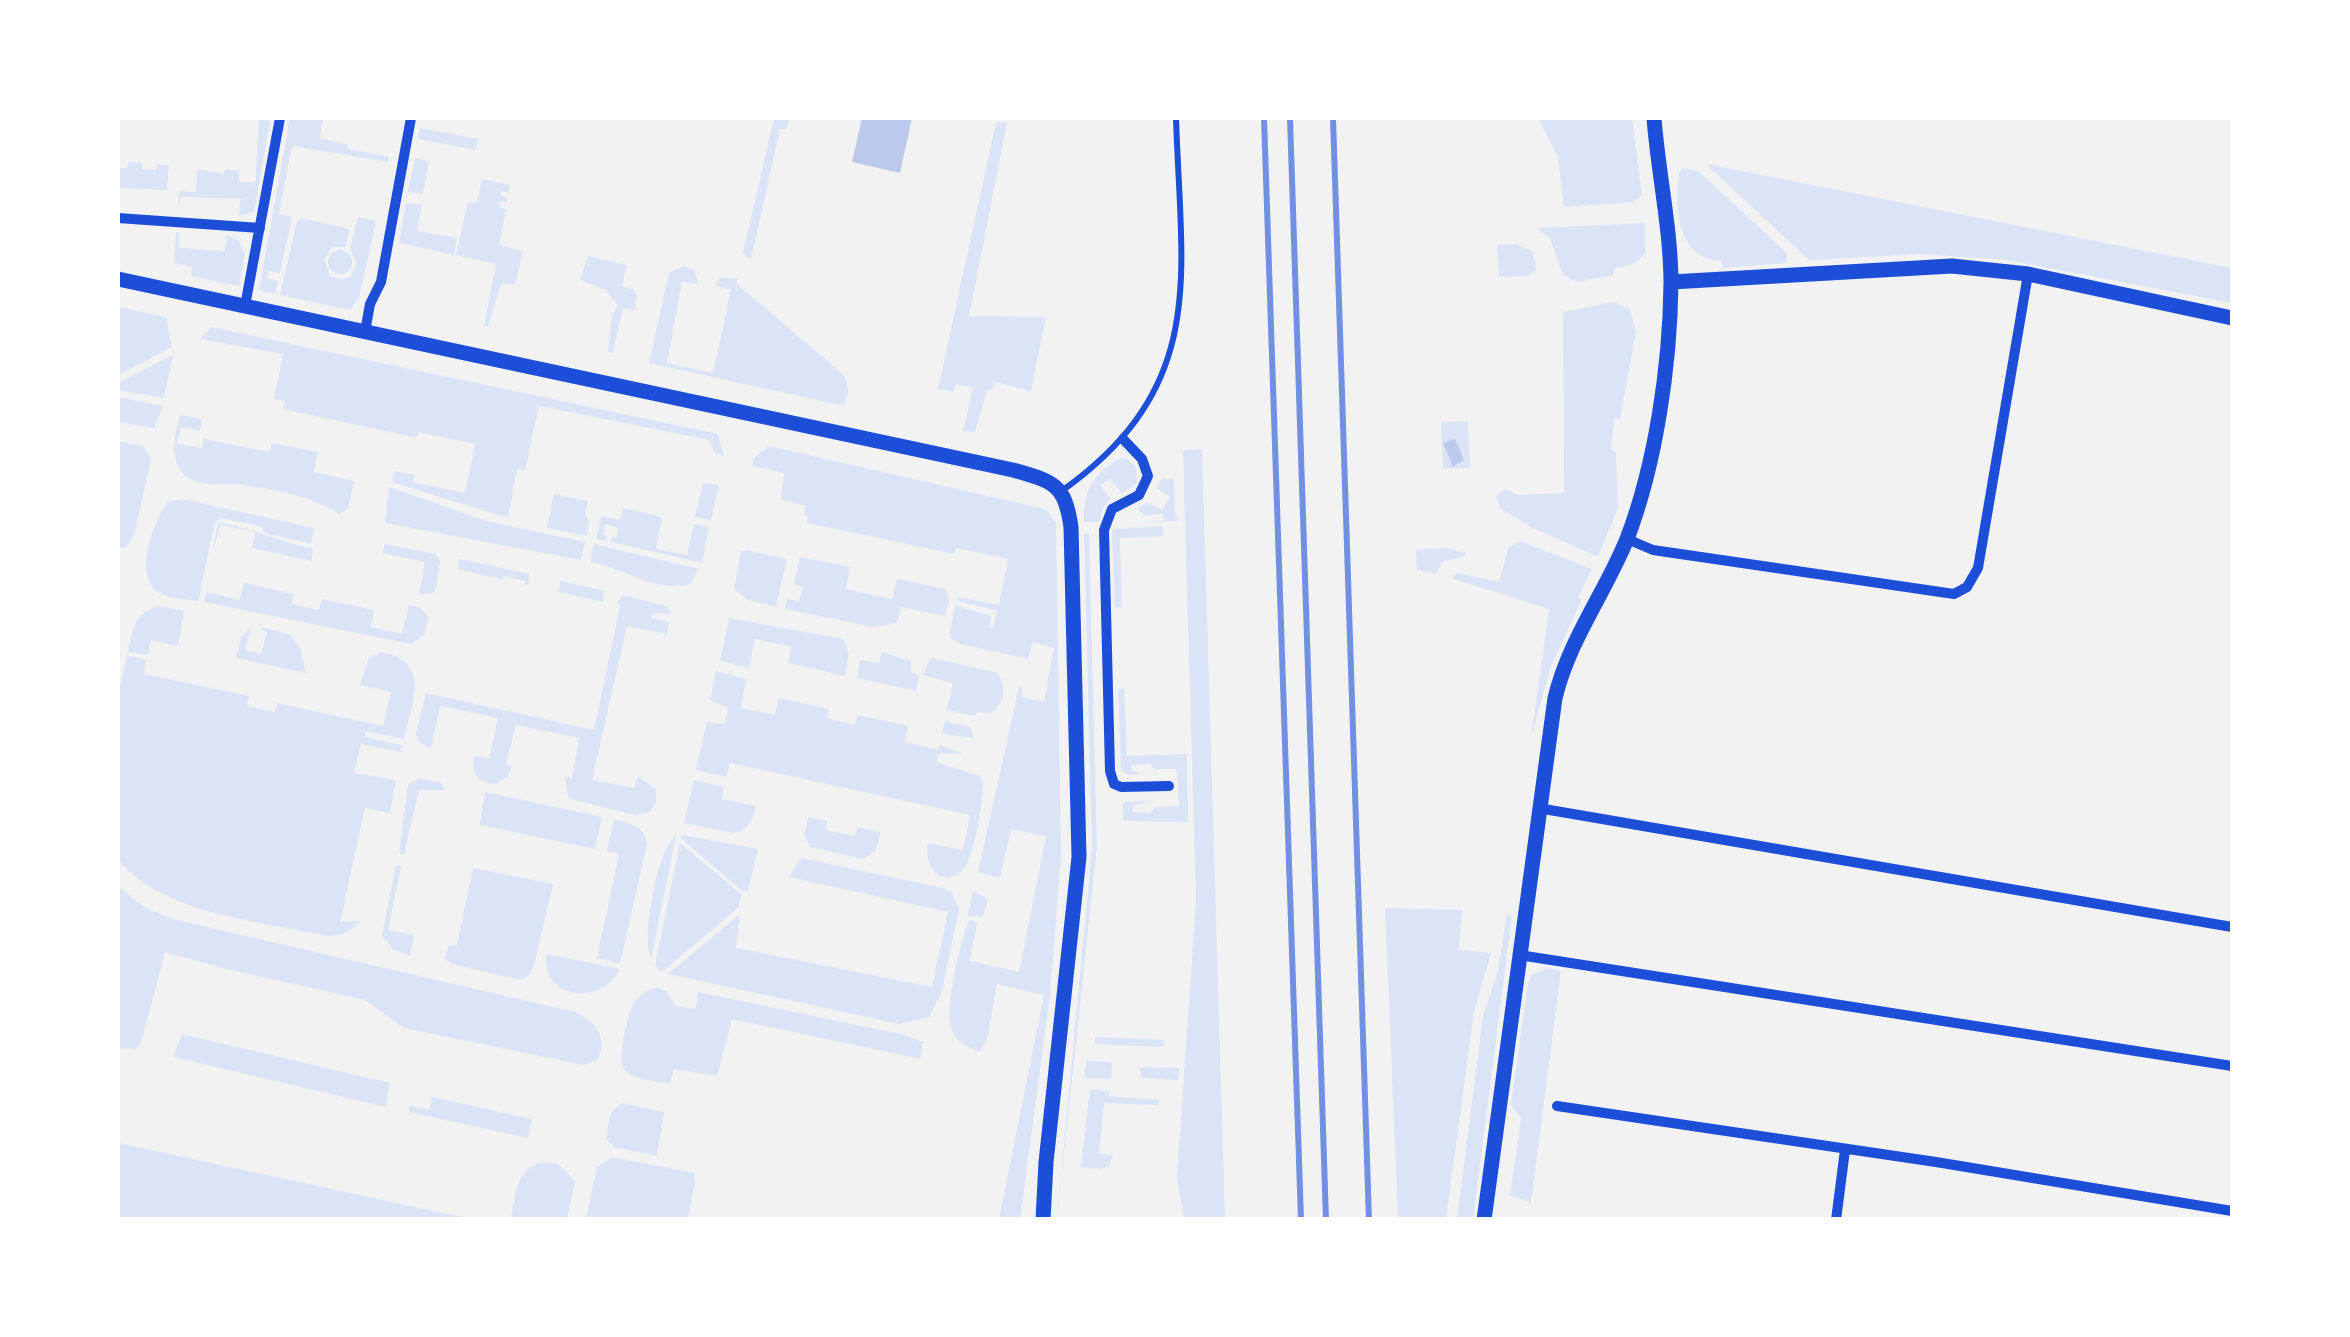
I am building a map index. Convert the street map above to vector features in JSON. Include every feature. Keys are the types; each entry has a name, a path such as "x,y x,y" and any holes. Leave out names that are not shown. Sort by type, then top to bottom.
{"street":[{"path":"246,306 280,118"},
{"path":"365,332 371,301 381,282 412,118"},
{"path":"1484,1220 1538,808 1560,677 1627,540 1655,435 1671,282 1654,118"},
{"path":"118,218 260,228"},
{"path":"1671,282 1952,266 2028,274 2232,318"},
{"path":"1627,540 1653,550 1954,594 1967,587 1978,568 2028,274"},
{"path":"118,279 1012,470 1039,477 1062,491 1072,536 1079,857 1043,1220"},
{"path":"1123,439 1142,459 1148,476 1139,495 1112,509 1104,530 1110,771 1112,781 1121,786 1169,786"},
{"path":"1538,808 2232,927"},
{"path":"1519,955 2232,1066"},
{"path":"1557,1106 2232,1211"},
{"path":"1836,1220 1845,1150"}],"lane":[{"path":"1062,491 1123,439 1159,384 1178,320 1176,118"}],"shaded area":[{"path":"259,118 270,122 254,212 239,216 240,200 249,199 181,197 178,208 179,191 196,192 197,169 224,174 225,169 239,171 239,182 254,182 255,187"},
{"path":"290,118 323,118 320,138 348,145 348,149 389,157 388,162 292,146 279,214 292,217 280,273 269,271 267,278 278,281 275,294 259,290"},
{"path":"774,118 789,118 787,129 780,129 751,260 743,253"},
{"path":"1538,118 1632,118 1642,195 1634,202 1564,207 1558,157"},
{"path":"996,122 1007,123 969,316 1046,317 1031,391 995,382 992,390 987,390 975,432 963,431 976,388 956,384 954,391 938,389"},
{"path":"420,128 478,139 476,150 418,139"},
{"path":"415,158 429,161 423,194 408,192"},
{"path":"128,162 142,163 142,169 156,170 157,164 169,165 167,190 118,188 118,168 127,168"},
{"path":"1706,164 2232,268 2232,303 2007,260 1921,254 1809,260"},
{"path":"1683,168 1698,171 1787,253 1787,263 1723,268 1722,261 1695,251 1687,242 1679,216 1679,173"},
{"path":"482,179 510,185 508,193 501,191 500,195 508,198 507,202 500,201 499,207 506,209 499,245 523,251 515,285 500,286 488,326 484,326 496,264 456,255 468,202 477,203"},
{"path":"406,203 422,205 417,231 457,238 454,255 399,243"},
{"path":"358,217 376,221 359,298 350,310 280,295 297,221 302,218 350,229 346,247 332,247 324,259 330,276 342,279 350,277 357,264 350,248"},
{"path":"1645,223 1645,254 1635,263 1614,269 1613,275 1577,282 1563,275 1550,238 1537,228"},
{"path":"176,232 179,248 225,251 227,235 239,241 245,255 239,286 191,276 192,267 174,263"},
{"path":"1517,244 1533,252 1536,269 1528,276 1499,277 1497,245"},
{"path":"340,250 352,262 340,274 328,262"},
{"path":"588,256 627,265 622,286 633,289 637,296 635,310 623,308 613,353 608,352 612,315 618,305 605,290 580,280"},
{"path":"684,266 694,271 699,284 682,282 667,363 713,373 731,290 715,285 721,277 737,279 737,284 845,376 848,392 844,406 649,363 669,273"},
{"path":"1614,302 1630,310 1636,332 1620,419 1614,419 1611,450 1616,452 1618,508 1598,557 1533,528 1500,508 1496,497 1504,489 1519,495 1564,493 1563,312"},
{"path":"118,307 166,317 172,347 118,375"},
{"path":"211,327 718,434 724,456 715,453 709,440 539,406 525,470 517,469 508,518 392,482 394,471 414,475 413,482 465,493 475,444 418,432 417,438 283,409 285,401 274,399 283,354 200,339"},
{"path":"173,355 164,398 118,390 118,383"},
{"path":"118,397 163,406 154,428 118,422"},
{"path":"180,415 202,419 200,431 181,427 177,444 202,448 204,439 269,452 272,443 318,452 314,472 354,481 348,509 339,514 280,491 195,481 181,471 176,461 175,438"},
{"path":"1468,421 1470,468 1443,469 1441,422"},
{"path":"118,441 144,447 151,459 134,536 126,547 118,548"},
{"path":"769,446 1045,509 1056,522 1061,856 1050,996 1020,1219 999,1219 1044,995 997,984 987,1040 979,1052 955,1036 950,1010 969,920 977,922 970,961 1019,972 1046,836 1011,829 1000,878 978,872 1019,687 1021,697 1044,702 1054,648 1033,642 1028,659 961,644 949,637 955,605 991,616 989,627 993,628 997,611 957,601 958,597 999,605 1008,559 956,548 954,554 807,523 805,505 781,500 784,473 752,466 754,458"},
{"path":"1202,449 1225,1220 1184,1219 1177,1177 1196,899 1183,450"},
{"path":"1121,458 1136,467 1137,483 1122,493 1110,479 1100,485 1111,499 1103,507 1099,522 1084,522 1085,501 1092,484"},
{"path":"1161,479 1174,479 1179,521 1144,522 1164,520 1163,514 1144,515 1137,508 1147,503 1162,510 1170,497 1157,488"},
{"path":"703,483 719,485 711,520 695,517"},
{"path":"389,487 486,521 585,542 581,560 385,523"},
{"path":"554,494 588,501 587,536 547,528"},
{"path":"182,499 314,528 311,543 267,534 259,526 221,518 215,522 198,601 167,596 151,584 146,561 148,547 168,502"},
{"path":"623,508 662,517 656,549 687,555 694,524 709,527 702,563 611,542 612,537 617,537 618,528 606,524 606,541 596,539 601,516 620,520"},
{"path":"218,522 242,528 313,549 312,561 252,548 255,532 221,525 212,553"},
{"path":"1163,526 1163,536 1120,538 1122,607 1115,608 1112,529"},
{"path":"1089,533 1097,847 1057,1220 1092,847 1084,534"},
{"path":"1520,541 1592,569 1551,666 1531,738 1549,609 1451,578 1458,573 1499,582 1508,548"},
{"path":"384,544 436,554 440,562 435,592 419,595 425,562 383,553"},
{"path":"594,544 699,569 690,584 652,583 590,562"},
{"path":"1446,548 1465,556 1444,561 1435,574 1417,570 1416,550"},
{"path":"741,552 787,559 776,607 746,599 734,589"},
{"path":"800,557 850,567 846,589 892,599 897,579 946,589 949,601 945,616 901,607 897,623 873,627 785,609 787,599 799,601 803,588 794,584"},
{"path":"459,559 530,574 528,585 504,576 503,580 458,569"},
{"path":"561,581 604,591 603,602 558,592"},
{"path":"244,583 293,594 292,604 319,610 322,599 374,610 371,627 402,634 409,605 419,607 429,617 424,635 411,644 204,602 206,592 240,600"},
{"path":"622,595 666,606 671,614 653,613 651,618 669,622 667,634 627,626 592,780 634,788 638,776 656,789 656,802 650,812 635,815 571,799 565,777 572,778 579,738 516,725 506,764 512,766 508,776 496,784 480,779 473,762 474,756 489,759 498,718 440,706 431,749 418,741 416,733 426,693 594,730 620,606 617,604"},
{"path":"160,606 184,611 178,646 151,640 148,655 128,652 140,617"},
{"path":"729,618 843,639 849,652 845,676 788,663 791,647 755,639 749,668 720,661"},
{"path":"262,627 291,635 300,648 306,673 236,658 241,637 251,628 245,650 261,654 267,632"},
{"path":"381,652 407,664 413,674 414,698 404,739 365,731 365,737 402,745 401,752 361,744 354,773 396,780 390,813 365,808 340,922 361,921 353,928 327,936 215,913 161,893 118,860 118,698 127,655 146,660 144,674 249,696 247,706 275,712 277,703 383,726 391,692 360,685 368,659"},
{"path":"882,652 911,661 911,672 919,675 916,691 857,678 860,660 879,663"},
{"path":"934,658 997,673 1004,689 999,705 991,713 978,712 974,716 947,710 953,683 923,675"},
{"path":"716,671 746,679 741,708 775,715 779,698 829,709 827,718 855,725 858,715 908,726 905,742 938,750 940,745 963,754 939,753 936,762 979,776 983,783 975,841 963,869 949,878 937,874 929,861 928,843 963,850 970,815 730,763 726,777 696,770 707,722 725,724 728,708 710,700"},
{"path":"1124,688 1127,756 1187,754 1188,822 1123,821 1123,802 1151,801 1133,806 1132,812 1149,813 1156,807 1179,806 1177,769 1155,769 1149,764 1131,765 1132,770 1141,774 1128,775 1121,770 1118,689"},
{"path":"945,721 971,728 973,738 942,734"},
{"path":"419,778 442,783 445,790 419,790 404,855 399,853 408,784"},
{"path":"694,780 724,787 722,799 756,806 746,827 734,833 684,823"},
{"path":"485,792 602,817 595,849 480,825"},
{"path":"808,817 827,821 826,830 855,836 858,827 880,832 876,851 863,859 810,847 804,836"},
{"path":"614,819 640,829 647,844 620,964 597,958 619,854 607,851"},
{"path":"676,835 651,959 648,933 657,875"},
{"path":"681,835 758,849 748,891 742,891"},
{"path":"680,843 741,894 739,907 662,972 655,966"},
{"path":"801,858 951,892 959,908 942,992 929,1017 899,1024 668,974 740,914 736,948 932,987 948,912 789,877"},
{"path":"396,865 401,866 388,930 414,935 410,956 393,949 382,935"},
{"path":"473,868 553,884 534,965 529,975 520,980 452,964 444,958 449,945 457,945"},
{"path":"118,886 142,906 172,919 575,1012 589,1020 598,1032 601,1052 597,1060 583,1065 404,1028 365,1000 165,952 141,1043 136,1049 118,1048"},
{"path":"973,891 988,899 983,917 968,916"},
{"path":"1385,908 1462,910 1459,950 1491,953 1474,1012 1446,1219 1398,1219"},
{"path":"1507,913 1512,916 1473,1219 1457,1219 1483,1016 1498,971"},
{"path":"547,954 620,969 600,989 574,993 553,981 547,969"},
{"path":"1548,968 1561,971 1531,1203 1510,1195 1521,1118 1511,1105 1528,983 1531,975"},
{"path":"657,987 666,991 676,1006 696,1009 698,992 905,1035 923,1042 920,1059 732,1019 717,1076 674,1069 670,1084 639,1078 628,1073 622,1064 625,1029 637,1000"},
{"path":"182,1034 390,1083 386,1107 173,1057"},
{"path":"1095,1037 1164,1040 1163,1047 1095,1044"},
{"path":"1086,1061 1112,1062 1111,1079 1084,1078"},
{"path":"1141,1067 1179,1068 1178,1080 1140,1078"},
{"path":"1090,1089 1109,1091 1109,1096 1159,1100 1158,1105 1104,1103 1099,1154 1113,1155 1109,1166 1101,1169 1081,1167"},
{"path":"432,1097 532,1119 528,1138 409,1112 410,1105 429,1110"},
{"path":"622,1103 664,1112 657,1156 614,1147 606,1139 611,1112"},
{"path":"118,1143 471,1219 118,1219"},
{"path":"612,1157 694,1173 688,1219 586,1219 597,1167"},
{"path":"544,1162 558,1164 575,1181 567,1219 511,1219 522,1176"}],"building":[{"path":"862,118 912,118 900,173 852,162"},
{"path":"1455,439 1464,460 1453,467 1443,443"}],"railway":[{"path":"1264,118 1301,1220"},
{"path":"1290,118 1326,1220"},
{"path":"1333,118 1369,1220"}]}
